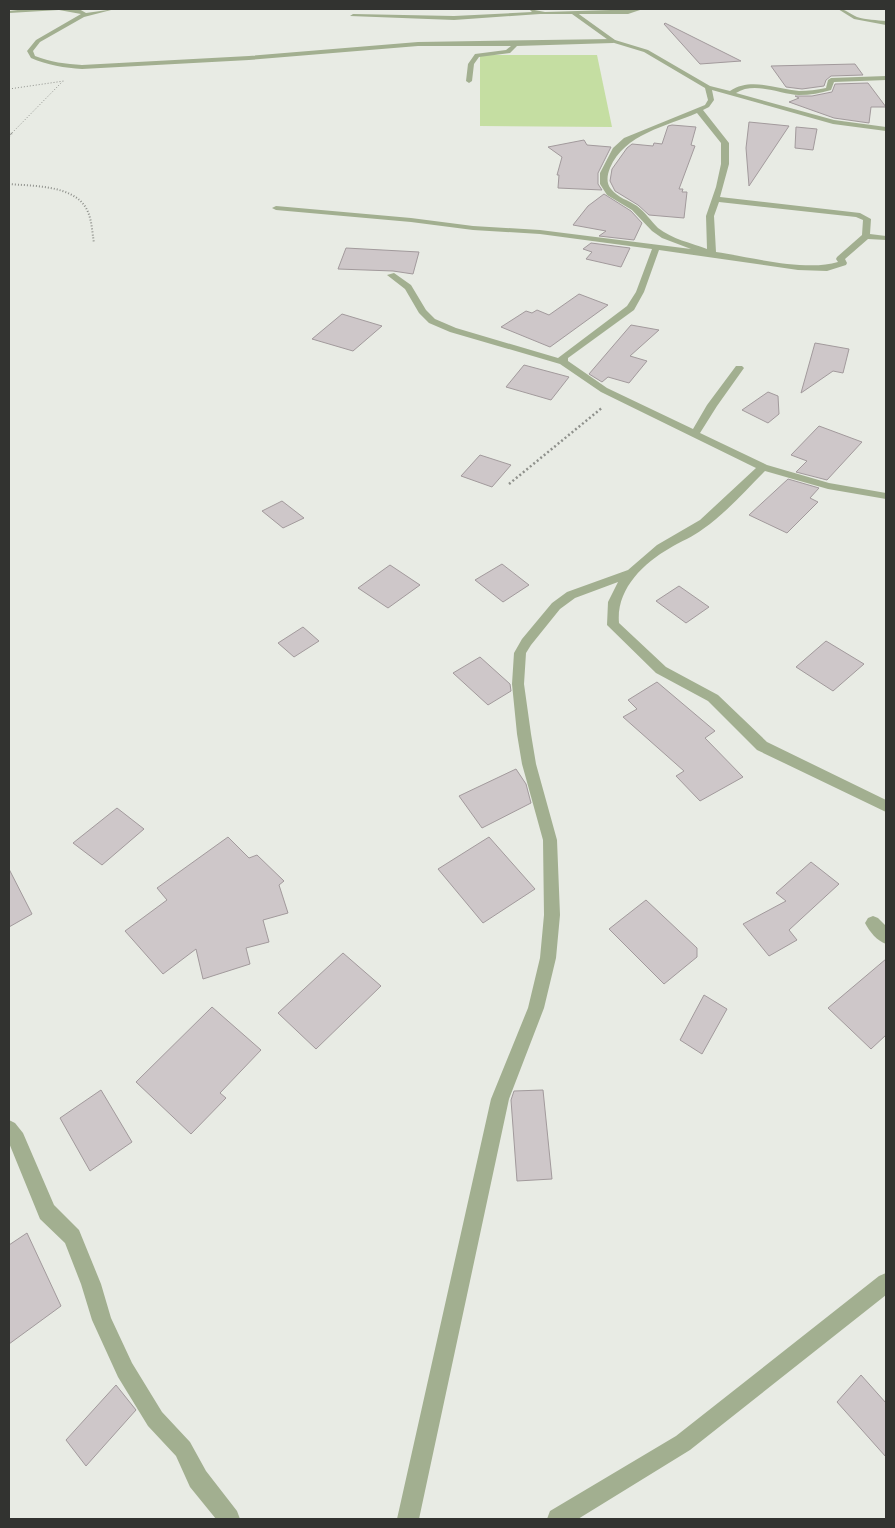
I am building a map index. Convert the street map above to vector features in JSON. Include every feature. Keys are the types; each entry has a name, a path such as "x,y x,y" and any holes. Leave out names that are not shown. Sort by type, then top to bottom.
{"street":[{"path":"574,13 614,41 646,51 708,87 833,122 886,129"},
{"path":"732,93 737,89 754,87 810,93 829,89 831,80 886,78"},
{"path":"708,87 710,102 699,110 655,127 621,145 606,166 604,184 610,193 635,208 655,229 665,236 712,254"},
{"path":"699,110 725,143 725,164 720,187 710,216 712,254"},
{"path":"276,208 411,220 473,228 540,232 798,267 827,268 843,263 840,259 866,236 867,220 858,215 715,199"},
{"path":"866,236 886,238"},
{"path":"562,362 567,354 631,308 640,292 656,248"},
{"path":"392,275 408,287 422,311 432,321 453,330 562,362 617,396 763,467 828,486 886,496"},
{"path":"694,435 712,405 739,368"},
{"path":"763,467 705,523 660,549 633,572 616,597 611,613 613,625 630,643 661,670 714,698 762,746 886,806"},
{"path":"408,1519 500,1099 536,1008 548,958 552,915 550,840 529,764 524,734 518,684 520,653 526,642 556,606 570,595 633,572"},
{"path":"873,923 886,937"},
{"path":"9,1129 17,1139 47,1212 72,1237 91,1284 102,1320 125,1370 155,1419 183,1450 198,1479 229,1519"},
{"path":"558,1519 683,1443 886,1283"}],"lane":[{"path":"9,12 70,9 82,11 84,13 82,16"},
{"path":"113,9 82,16 38,42 32,47 31,54 45,62 72,67 249,58 418,44 614,41"},
{"path":"530,9 539,13"},
{"path":"353,16 454,18 539,13 628,12 640,9"},
{"path":"842,9 845,13 856,18 886,23"},
{"path":"469,81 470,64 477,55 508,52 515,44"}],"path":[{"path":"9,136 63,82"},
{"path":"9,184 61,191 77,198 85,206 94,243"},
{"path":"509,484 617,396"}],"green space":[{"path":"480,55 597,55 612,127 480,126"}],"building":[{"path":"665,23 741,61 700,64"},
{"path":"855,64 863,75 831,76 826,80 824,86 802,89 786,87 771,66"},
{"path":"868,83 886,107 871,107 869,123 834,118 789,102 799,98 795,96 812,96 832,92 835,84"},
{"path":"749,122 789,126 749,186 746,148"},
{"path":"668,126 696,127 691,145 695,146 679,189 683,189 682,192 687,192 684,218 649,215 638,205 615,191 610,181 612,169 627,148 632,144 653,146 654,143 662,144"},
{"path":"796,127 817,129 813,150 795,148"},
{"path":"584,140 587,145 611,147 598,173 598,184 602,190 558,188 559,175 557,175 562,157 548,147"},
{"path":"604,194 631,211 642,223 634,240 599,236 606,231 573,225 588,206"},
{"path":"591,243 630,248 621,267 586,259 592,252 583,249"},
{"path":"346,248 419,252 413,274 393,271 338,269"},
{"path":"579,294 608,305 550,347 501,327 526,311 532,313 537,310 549,315"},
{"path":"342,314 382,326 353,351 312,339"},
{"path":"631,325 659,330 630,356 647,361 629,383 608,377 602,382 589,374"},
{"path":"815,343 849,349 843,373 833,371 801,393"},
{"path":"524,365 569,377 551,400 506,387"},
{"path":"768,392 778,396 779,414 768,423 742,410"},
{"path":"819,426 862,442 827,480 796,472 807,461 791,455"},
{"path":"480,455 511,465 492,487 461,476"},
{"path":"788,479 819,488 810,498 818,502 787,533 749,515"},
{"path":"282,501 304,518 283,528 262,511"},
{"path":"502,564 529,585 503,602 475,580"},
{"path":"390,565 420,585 388,608 358,588"},
{"path":"679,586 709,607 686,623 656,601"},
{"path":"303,627 319,641 294,657 278,643"},
{"path":"826,641 864,664 833,691 796,667"},
{"path":"480,657 510,684 511,691 488,705 453,673"},
{"path":"657,682 715,731 705,738 743,777 700,801 676,776 684,771 623,717 637,709 628,700"},
{"path":"516,769 526,784 531,803 482,828 459,796"},
{"path":"117,808 144,829 102,865 73,843"},
{"path":"228,837 249,858 257,855 284,881 279,885 288,913 263,920 269,942 246,948 250,964 203,979 196,949 163,974 125,931 167,900 157,888"},
{"path":"489,837 535,889 483,923 438,869"},
{"path":"811,862 839,884 789,930 797,940 769,956 743,924 786,901 776,893"},
{"path":"9,869 32,914 9,927"},
{"path":"646,900 697,948 697,957 664,984 609,929"},
{"path":"343,953 381,986 316,1049 278,1013"},
{"path":"886,959 886,1035 871,1049 828,1008"},
{"path":"704,995 727,1009 702,1054 680,1040"},
{"path":"212,1007 261,1050 220,1093 226,1098 191,1134 136,1082"},
{"path":"101,1090 132,1142 90,1171 60,1118"},
{"path":"543,1090 552,1179 517,1181 511,1100 514,1091"},
{"path":"27,1233 61,1306 9,1344 9,1245"},
{"path":"861,1375 886,1403 886,1457 837,1402"},
{"path":"116,1385 136,1410 86,1466 66,1440"}]}
